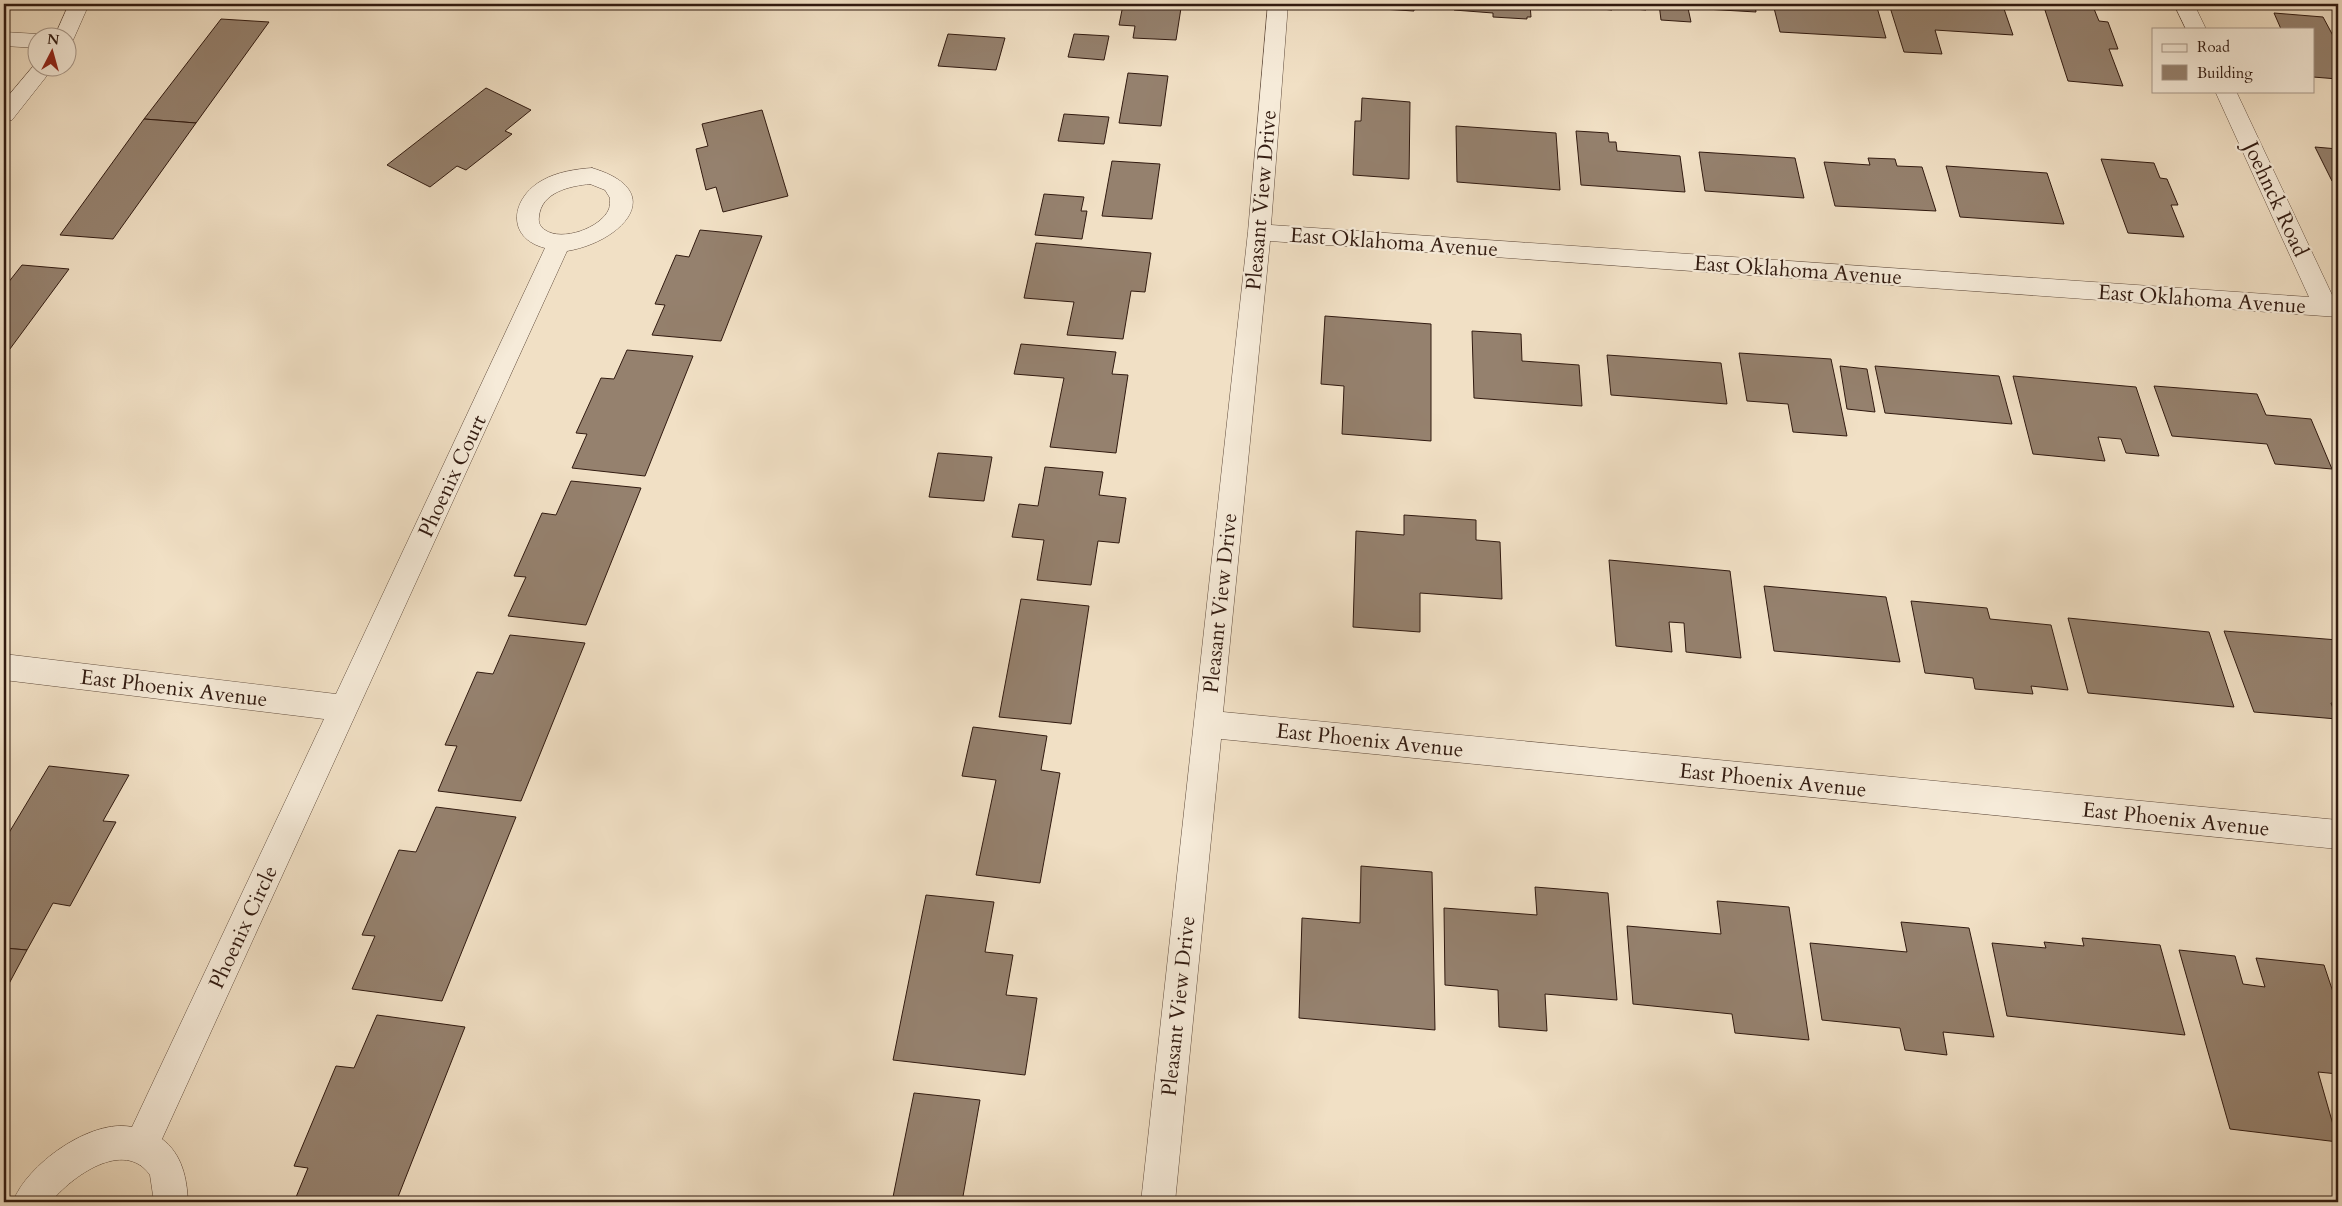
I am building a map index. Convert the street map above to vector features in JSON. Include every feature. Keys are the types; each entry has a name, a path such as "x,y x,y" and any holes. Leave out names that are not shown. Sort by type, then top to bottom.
{"street":[{"path":"70,28 79,4"},
{"name":"Pleasant View Drive","path":"1158,1202 1259,232 1278,4"},
{"path":"2184,4 2196,28"},
{"path":"4,39 28,40"},
{"path":"4,115 35,78"},
{"name":"Joehnck Road","path":"2225,92 2332,308"},
{"name":"East Oklahoma Avenue","path":"1259,232 2332,308"},
{"name":"Phoenix Court","path":"345,708 559,243"},
{"name":"East Phoenix Avenue","path":"4,667 345,708"},
{"name":"Phoenix Circle","path":"141,1146 345,708"},
{"name":"East Phoenix Avenue","path":"1207,724 2338,835"},
{"path":"30,1202 50,1177 72,1159 96,1148 120,1144 141,1146 159,1158 169,1177 170,1202"}],"building":[{"path":"1367,4 1414,4 1414,11 1366,8"},
{"path":"1454,4 1530,4 1531,17 1527,17 1527,19 1493,17 1493,13 1454,10"},
{"path":"1548,4 1645,4 1646,10 1612,7 1612,10"},
{"path":"1659,4 1755,4 1756,12 1688,8 1691,22 1661,20"},
{"path":"1773,4 1876,4 1886,38 1780,32"},
{"path":"1889,4 2003,6 2013,35 1935,30 1942,54 1904,52"},
{"path":"2043,4 2092,4 2099,21 2108,22 2118,49 2109,49 2123,86 2068,81"},
{"path":"1123,5 1181,8 1176,40 1133,38 1135,26 1119,25"},
{"path":"2274,13 2323,17 2338,45 2338,79 2314,77 2314,28 2281,28"},
{"path":"221,19 269,22 196,123 144,119"},
{"path":"948,34 1005,38 996,70 938,66"},
{"path":"1074,34 1109,36 1104,60 1068,57"},
{"path":"1128,73 1168,76 1161,126 1119,123"},
{"path":"486,88 531,110 505,131 512,134 466,170 457,166 430,187 387,165"},
{"path":"1362,98 1410,102 1409,179 1353,175 1355,121 1361,121"},
{"path":"762,110 788,196 723,212 716,187 706,190 696,149 708,146 702,124"},
{"path":"1064,114 1109,117 1104,144 1058,141"},
{"path":"144,119 196,123 113,239 60,235"},
{"path":"1456,126 1556,133 1560,190 1457,182"},
{"path":"1576,131 1608,133 1609,142 1616,142 1617,151 1680,156 1685,192 1581,185"},
{"path":"2315,147 2338,149 2338,181 2332,181"},
{"path":"1699,152 1795,158 1804,198 1705,191"},
{"path":"1868,158 1895,159 1897,166 1922,167 1936,211 1835,206 1824,162 1870,165"},
{"path":"2101,159 2154,163 2160,178 2167,179 2178,205 2171,205 2184,237 2128,233"},
{"path":"1112,161 1160,164 1152,219 1102,216"},
{"path":"1946,166 2047,173 2064,224 1960,217"},
{"path":"1044,194 1084,197 1081,211 1087,211 1082,239 1035,235"},
{"path":"700,230 762,236 721,341 652,335 665,305 655,304 676,255 689,257"},
{"path":"1036,243 1151,253 1145,292 1131,291 1123,339 1067,335 1074,302 1024,298"},
{"path":"22,265 69,269 4,357 4,288"},
{"path":"1325,316 1431,324 1431,441 1342,434 1344,386 1321,384"},
{"path":"1472,331 1521,334 1522,361 1579,365 1582,406 1474,398"},
{"path":"1021,344 1116,352 1112,374 1128,375 1116,453 1050,447 1064,378 1014,374"},
{"path":"627,350 693,356 645,476 572,468 587,434 576,433 601,378 614,379"},
{"path":"1739,353 1831,359 1847,436 1793,432 1788,404 1747,401"},
{"path":"1607,355 1721,363 1727,404 1611,395"},
{"path":"1840,366 1867,369 1875,412 1847,409"},
{"path":"1875,366 1999,376 2012,424 1885,413"},
{"path":"2013,376 2136,387 2159,456 2126,453 2121,439 2098,437 2105,461 2033,454"},
{"path":"2154,386 2257,394 2266,415 2311,419 2332,469 2275,464 2267,444 2172,436"},
{"path":"938,453 992,457 984,501 929,497"},
{"path":"1045,467 1103,472 1099,495 1126,498 1119,543 1098,541 1091,585 1037,580 1044,540 1012,537 1019,504 1038,506"},
{"path":"571,481 641,488 586,625 508,616 526,577 514,576 542,513 556,515"},
{"path":"1404,515 1476,520 1476,540 1500,542 1502,599 1420,593 1420,632 1353,627 1356,531 1404,535"},
{"path":"1609,560 1730,571 1741,658 1686,652 1684,623 1669,622 1672,652 1616,646"},
{"path":"1764,586 1886,597 1900,662 1774,651"},
{"path":"1021,599 1089,606 1071,724 999,717"},
{"path":"1911,601 1987,608 1990,619 2051,625 2068,690 2031,686 2033,694 1975,689 1973,678 1925,673"},
{"path":"2068,618 2209,632 2234,707 2088,693"},
{"path":"2224,631 2338,640 2338,703 2331,703 2337,719 2254,712"},
{"path":"510,635 585,643 521,801 438,791 457,746 445,745 477,672 493,674"},
{"path":"973,727 1047,736 1041,770 1060,773 1040,883 976,875 996,780 962,776"},
{"path":"49,766 129,775 103,821 116,822 70,906 53,903 27,950 4,948 4,841"},
{"path":"436,807 516,817 442,1001 352,989 375,936 362,935 399,850 416,852"},
{"path":"1361,866 1432,872 1435,1030 1299,1018 1302,918 1360,923"},
{"path":"1535,887 1608,893 1617,1000 1545,994 1547,1031 1499,1027 1498,990 1445,985 1444,908 1537,915"},
{"path":"926,895 994,902 985,952 1013,955 1006,995 1037,998 1025,1075 893,1060"},
{"path":"1717,901 1789,907 1809,1040 1735,1033 1732,1014 1633,1004 1627,926 1721,934"},
{"path":"1901,922 1969,928 1994,1037 1943,1032 1947,1055 1905,1050 1900,1028 1822,1020 1810,943 1907,952"},
{"path":"2082,938 2160,945 2185,1035 2007,1016 1992,943 2046,948 2044,942 2084,946"},
{"path":"4,948 27,950 4,993"},
{"path":"2179,950 2235,956 2243,984 2265,987 2256,958 2324,965 2338,1007 2338,1074 2318,1072 2338,1142 2230,1129"},
{"path":"377,1015 465,1027 396,1202 294,1202 308,1168 294,1166 336,1066 354,1068"},
{"path":"914,1093 980,1100 962,1202 892,1202"}]}
